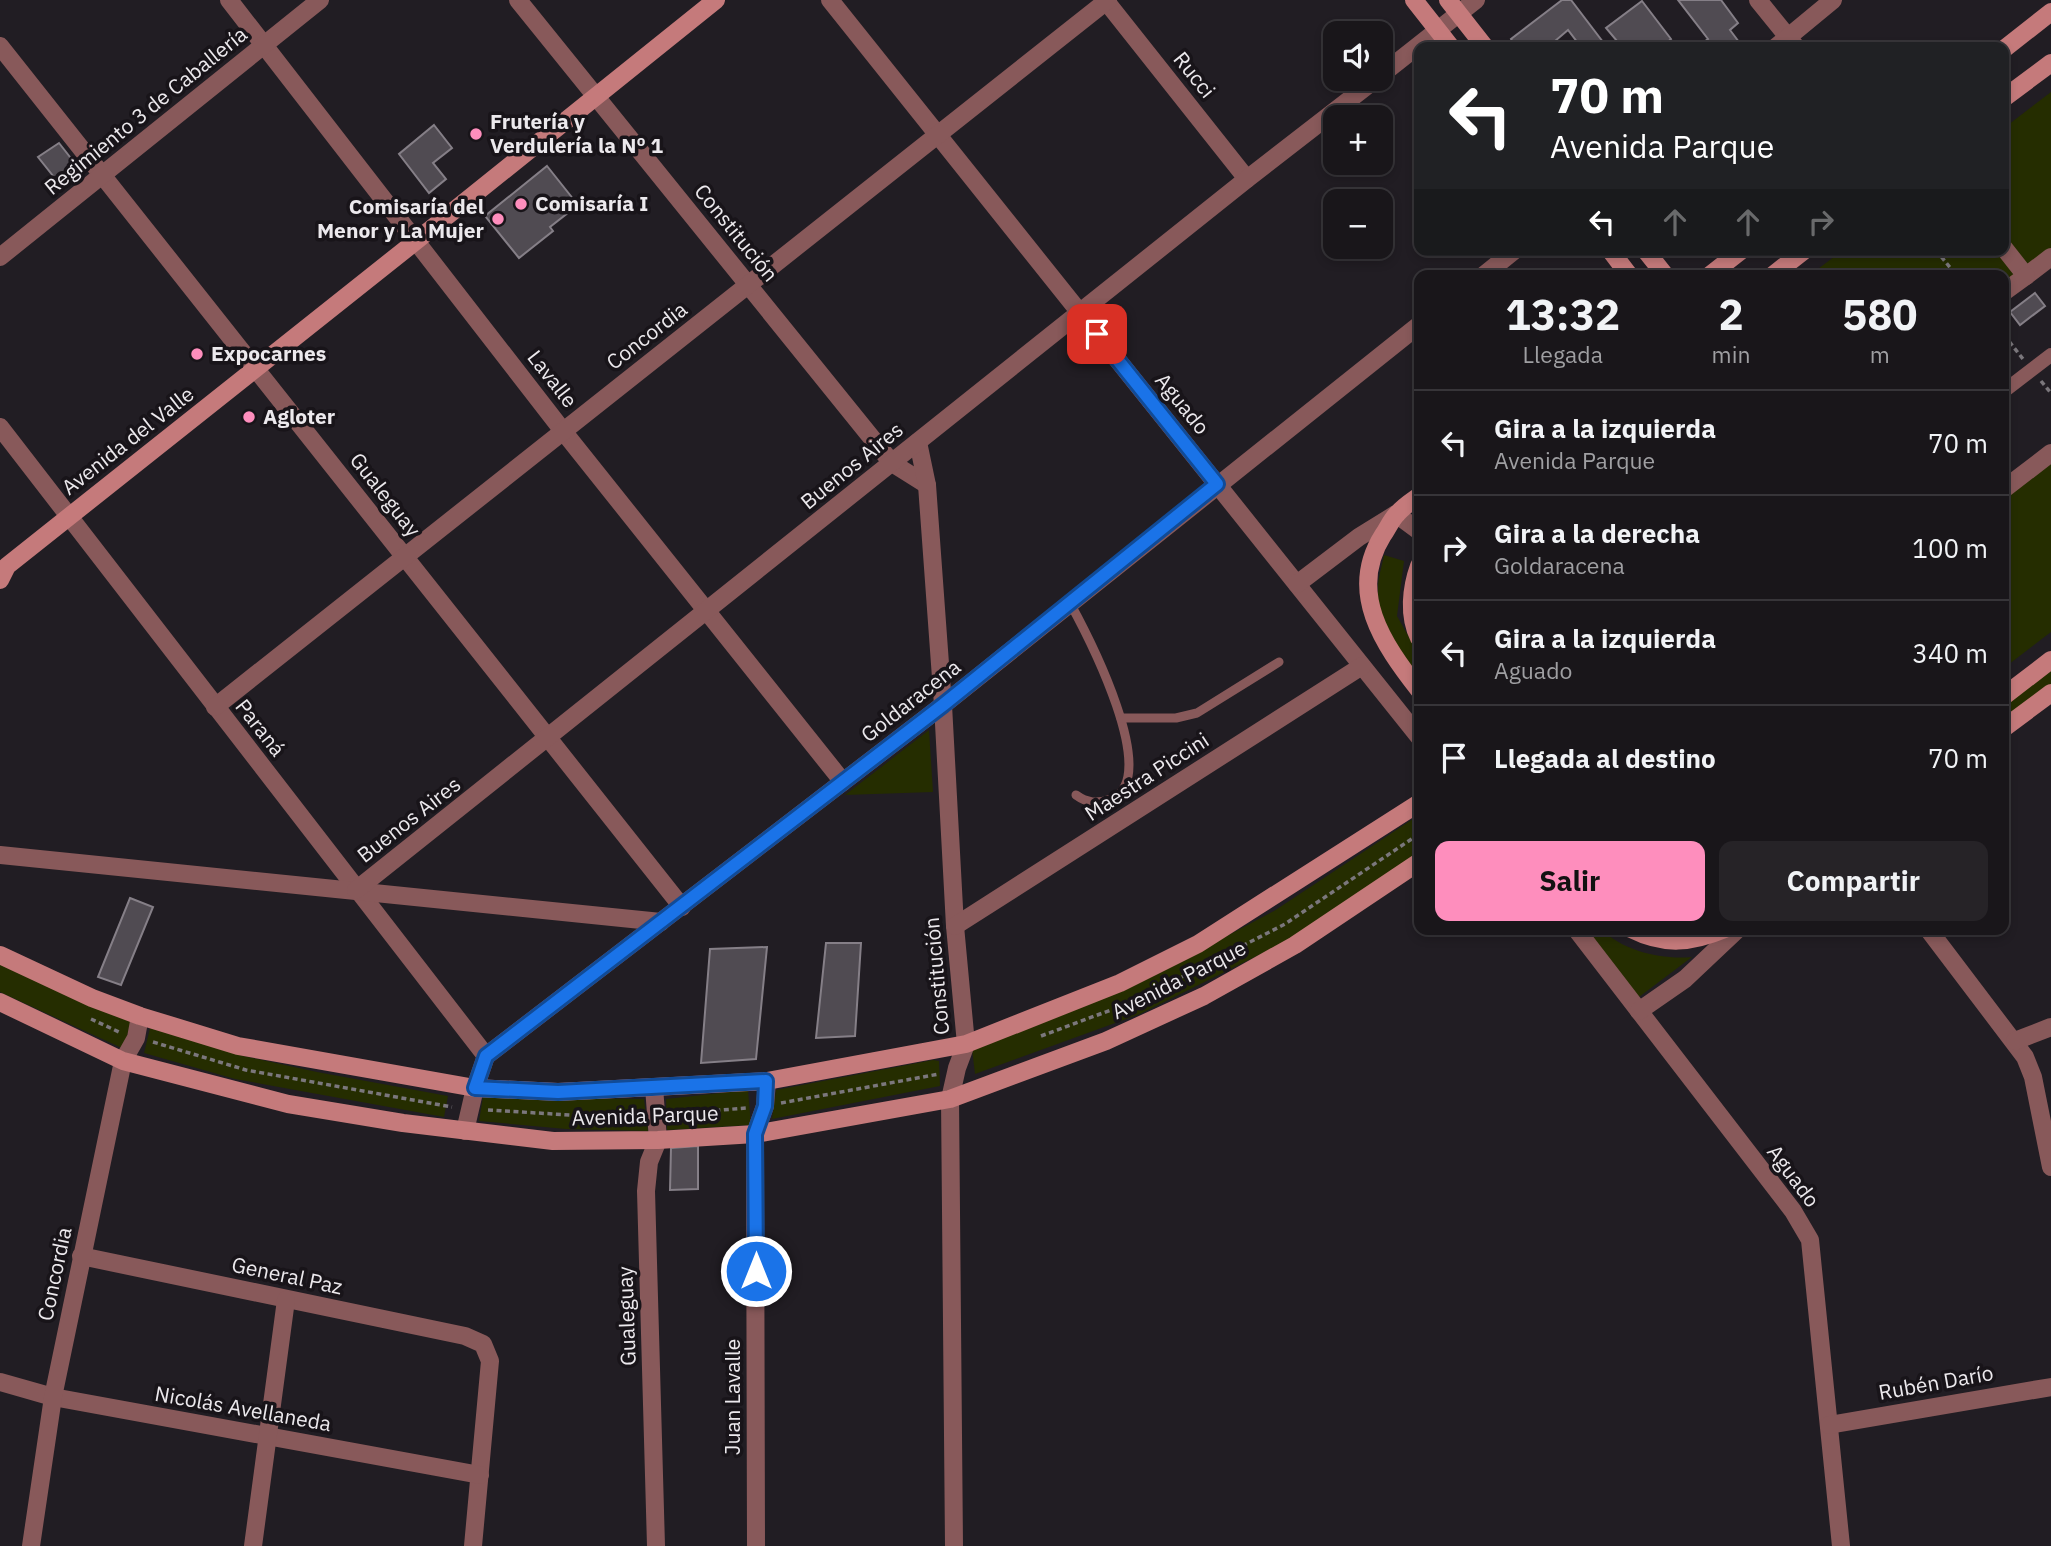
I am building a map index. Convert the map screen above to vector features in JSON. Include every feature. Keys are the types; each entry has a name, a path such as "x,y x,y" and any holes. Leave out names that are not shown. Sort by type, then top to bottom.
{"main road":[{"name":"Avenida del Valle","path":"0,580 7,566 716,0"},
{"path":"1414,0 1447,42"},
{"path":"1454,7 1481,42"},
{"path":"2009,45 2051,12"},
{"path":"2009,94 2051,63"},
{"path":"1615,256 1625,270"},
{"path":"1650,256 1661,270"},
{"path":"1716,270 1734,256"},
{"path":"1779,270 1797,256"},
{"path":"1414,500 1396,514 1377,544 1370,561 1367,592 1376,625 1414,683"},
{"path":"1414,590 1414,619"},
{"path":"2009,692 2051,660"},
{"path":"2009,724 2051,692"},
{"name":"Avenida Parque","path":"0,955 92,998 140,1016 238,1046 475,1088 558,1092 766,1081 966,1044 1120,983 1198,944 1414,806"},
{"name":"Avenida Parque","path":"0,1002 123,1061 288,1104 403,1123 553,1141 658,1140 755,1134 950,1099 1106,1041 1204,996 1296,945 1414,865"},
{"path":"1643,935 1663,940 1699,940 1711,935"}],"street":[{"name":"Lavalle","path":"229,0 563,431 843,782"},
{"name":"Regimiento 3 de Caballería","path":"0,257 320,0"},
{"name":"Constitución","path":"518,0 892,463 927,485"},
{"name":"Aguado","path":"830,0 1414,731"},
{"path":"1424,42 1438,31 1454,7 1476,0"},
{"path":"1758,0 1786,42"},
{"path":"1789,42 1833,0"},
{"path":"2042,0 2051,12"},
{"name":"Concordia","path":"215,707 1106,1"},
{"name":"Rucci","path":"1106,1 1247,179"},
{"name":"Gualeguay","path":"0,46 682,907"},
{"path":"1393,66 1414,50"},
{"name":"Buenos Aires","path":"356,890 1247,179 1361,91"},
{"path":"2009,254 2026,276"},
{"path":"1490,270 1508,256"},
{"path":"2009,288 2051,257"},
{"name":"Goldaracena","path":"486,1056 943,705 1414,329"},
{"path":"2009,387 2051,355"},
{"name":"Paraná","path":"0,427 486,1056"},
{"name":"Constitución","path":"918,442 927,485 955,926 966,1044 950,1099 954,1546"},
{"path":"2009,485 2051,453"},
{"path":"1297,584 1359,537 1396,514 1414,527"},
{"name":"Maestra Piccini","path":"955,926 1362,666"},
{"path":"0,855 661,922"},
{"name":"Aguado","path":"1581,935 1793,1211 1810,1240 1842,1546"},
{"path":"1639,1011 1685,979 1732,935"},
{"path":"1933,935 2025,1057 2033,1077 2051,1167"},
{"name":"Concordia","path":"31,1546 52,1397 123,1061 136,1038 140,1016"},
{"path":"2015,1041 2051,1027"},
{"path":"465,1131 486,1056"},
{"name":"Juan Lavalle","path":"756,1546 755,1134 765,1106 766,1081"},
{"name":"Gualeguay","path":"654,1087 658,1140 649,1162 646,1191 656,1546"},
{"name":"General Paz","path":"81,1256 466,1335 483,1344 490,1362 480,1475"},
{"path":"253,1546 286,1300"},
{"name":"Nicolás Avellaneda","path":"0,1382 52,1397 480,1475"},
{"name":"Rubén Darío","path":"1829,1425 2051,1387"},
{"path":"473,1546 480,1475"}],"lane":[{"path":"1070,603 1098,653 1121,718 1130,757 1126,784 1117,796 1100,803 1084,801 1076,795"},
{"path":"1121,718 1175,718 1197,713 1279,662"}],"path":[{"path":"1941,256 1952,270"},
{"path":"2009,341 2032,370"},
{"path":"147,1041 246,1070 446,1107"},
{"path":"774,1105 940,1073"},
{"path":"666,1114 750,1107"},
{"path":"481,1109 570,1115 646,1115"}],"green space":[{"path":"2051,92 2051,258 2009,289 2009,270 1817,270 1835,256 2009,256 2009,124"},
{"path":"2051,445 2051,632 2009,664 2009,477"},
{"path":"1384,555 1404,561 1397,616 1414,646 1414,671 1385,624 1378,600 1378,584"},
{"path":"2051,668 2051,685 2009,716 2009,700"},
{"path":"929,730 933,792 845,795"},
{"path":"1414,818 1414,855 1291,939 1140,1014 975,1074 972,1049 1125,990 1274,911"},
{"path":"1592,935 1608,935 1632,948 1656,955 1692,957 1639,997"},
{"path":"0,962 131,1020 124,1049 0,992"},
{"path":"150,1028 244,1056 448,1096 444,1117 235,1079 144,1053"},
{"path":"939,1061 940,1086 772,1119 776,1090"},
{"path":"748,1090 751,1125 667,1130 666,1099"},
{"path":"483,1097 644,1099 648,1131 566,1129 479,1121"}],"building":[{"path":"1562,0 1571,0 1603,42 1577,42 1568,30 1556,42 1513,42 1511,39"},
{"path":"1678,0 1721,0 1738,23 1730,30 1739,42 1704,42 1708,39"},
{"path":"1642,1 1671,39 1668,42 1618,42 1606,28"},
{"path":"434,125 452,148 433,163 446,179 429,193 399,154"},
{"path":"59,143 77,166 58,182 38,157"},
{"path":"547,166 578,205 550,227 553,231 519,258 485,216"},
{"path":"2035,293 2045,306 2020,325 2010,312"},
{"path":"130,898 153,907 121,985 98,977"},
{"path":"826,943 861,943 855,1036 816,1038"},
{"path":"767,947 756,1059 701,1063 710,949"},
{"path":"698,1146 698,1189 670,1190 671,1148"}],"place":[{"name":"Frutería y Verdulería la Nº 1","path":"476,134"},
{"name":"Comisaría I","path":"521,204"},
{"name":"Comisaría del Menor y La Mujer","path":"498,219"},
{"name":"Expocarnes","path":"197,354"},
{"name":"Agloter","path":"249,417"}],"route":[{"path":"756,1271 755,1134 765,1106 766,1081 558,1092 475,1088 486,1056 943,705 1217,484 1097,334"}]}
